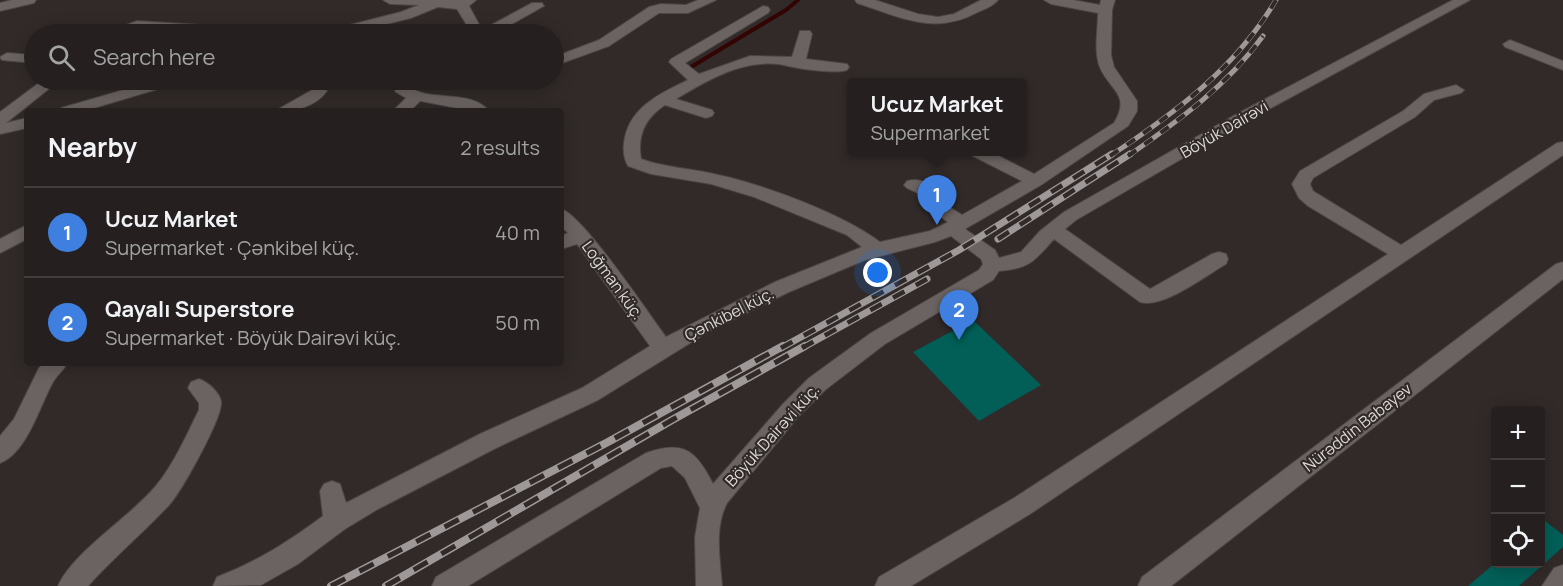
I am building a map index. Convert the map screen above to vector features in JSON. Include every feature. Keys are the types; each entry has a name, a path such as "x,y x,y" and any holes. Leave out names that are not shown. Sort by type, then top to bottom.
{"street":[{"path":"0,7 29,0"},
{"path":"390,0 466,3 474,24"},
{"path":"564,58 604,43 654,10 688,9 709,0"},
{"path":"862,0 910,15 938,20 956,17 991,0"},
{"path":"1051,0 1107,5"},
{"name":"Böyük Dairəvi","path":"993,265 1008,264 1028,257 1053,229 1070,216 1241,118 1397,33 1463,0"},
{"path":"371,24 406,15 437,3"},
{"name":"Çənkibel küç.","path":"226,586 252,576 289,556 336,521 370,501 488,441 590,394 663,348 782,287 877,249 915,242 956,225 1035,181 1125,121 1129,101 1107,67 1104,55 1107,5"},
{"path":"503,24 537,6"},
{"path":"698,81 676,62 763,10"},
{"path":"209,24 214,20"},
{"path":"797,64 806,33"},
{"path":"1510,44 1563,66"},
{"path":"7,57 24,58"},
{"path":"842,67 750,60 740,62 698,81 644,113 638,122 631,156 633,162 651,169 713,179 760,193 853,231 877,249"},
{"path":"0,120 39,90"},
{"path":"76,108 138,90"},
{"path":"402,90 417,96 472,104 477,108"},
{"path":"1402,255 1314,202 1305,194 1300,184 1305,175 1409,114 1429,97 1456,90"},
{"path":"289,108 319,91"},
{"path":"404,108 417,96"},
{"path":"664,100 706,113"},
{"path":"0,129 24,124"},
{"path":"888,586 1022,506 1563,147"},
{"path":"986,156 1035,181"},
{"path":"913,185 926,189 939,208 987,255 993,265"},
{"name":"Loğman küç.","path":"564,218 580,235 663,348"},
{"path":"1053,229 1147,297 1156,296 1219,260"},
{"path":"0,247 24,233"},
{"path":"564,242 580,235"},
{"name":"Böyük Dairəvi küç.","path":"709,586 707,528 712,507 726,486 790,410 818,383 879,339 986,276 993,265"},
{"name":"Nürəddin Babayev","path":"1151,586 1563,269"},
{"path":"0,453 22,425 46,374 54,366"},
{"path":"71,586 156,502 181,469 210,410 210,401 199,388"},
{"path":"445,586 654,460 669,456 680,457 691,467 712,507"},
{"path":"332,491 336,521"},
{"path":"1555,586 1563,577"}],"building":[{"path":"973,320 1041,385 979,421 913,352"},
{"path":"1545,521 1563,535 1563,547 1545,563"},
{"path":"1491,567 1539,568 1519,586 1468,586"}],"waterway":[{"path":"691,67 786,10 798,0"}],"railway":[{"path":"1110,156 1181,106 1223,68 1260,24 1276,0"},
{"path":"1128,156 1218,87 1263,36"},
{"path":"781,348 959,250 1112,154"},
{"path":"998,239 1130,154"},
{"path":"802,348 927,279"},
{"path":"331,586 608,442 783,346"},
{"path":"386,586 672,420 805,346"}],"place":[{"name":"Ucuz Market","path":"937,225"},
{"name":"Qayalı Superstore","path":"959,340"}]}
